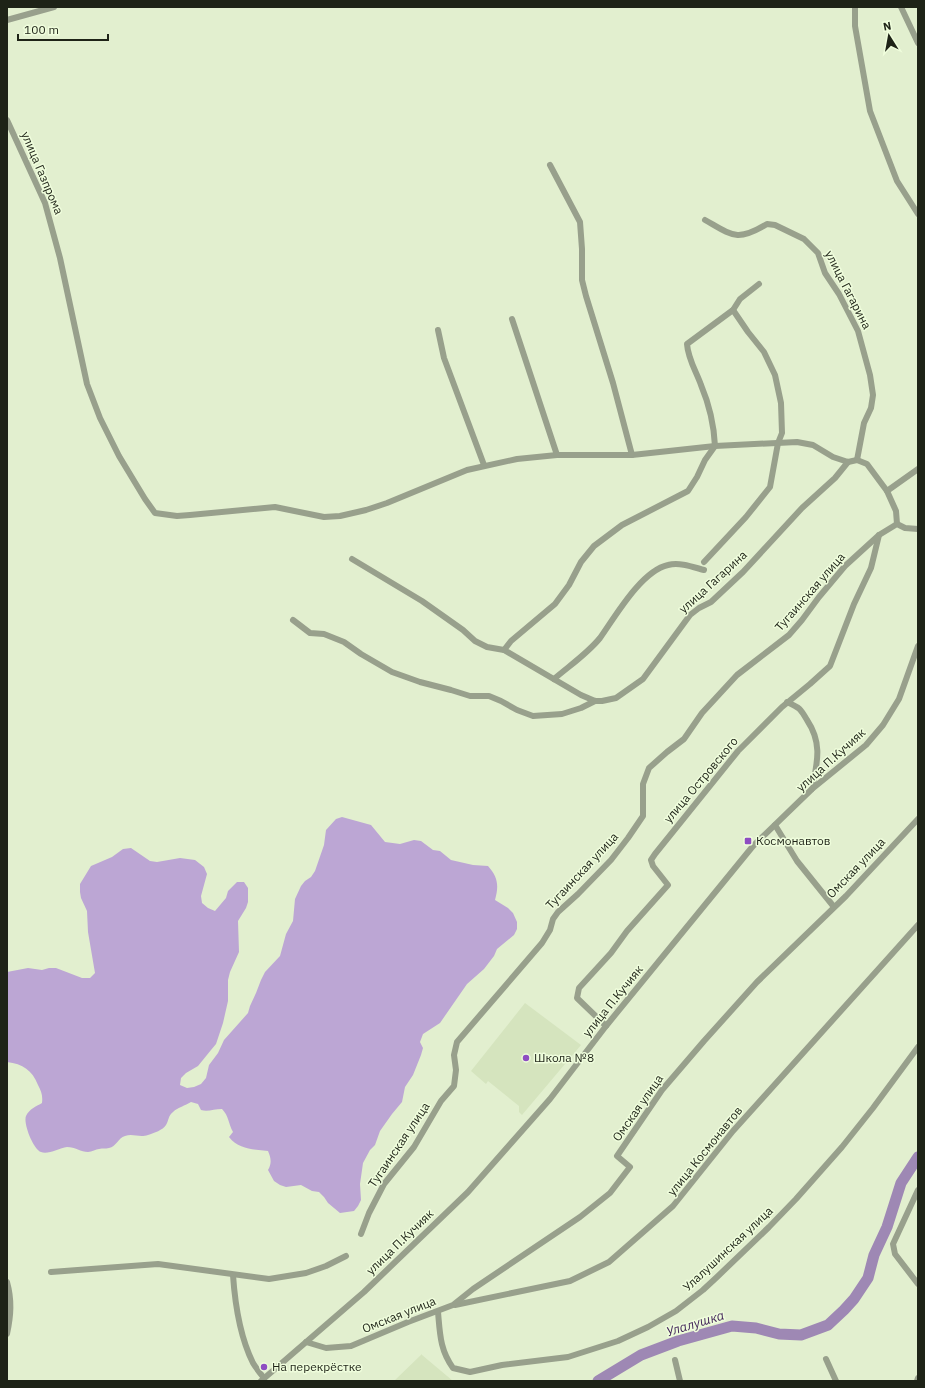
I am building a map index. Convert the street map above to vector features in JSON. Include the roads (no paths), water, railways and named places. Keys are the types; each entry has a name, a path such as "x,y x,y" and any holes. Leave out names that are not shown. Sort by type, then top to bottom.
{"street":[{"path":"7,20 54,7"},
{"path":"855,7 855,26 870,111 897,181 918,214"},
{"path":"901,7 918,43"},
{"name":"улица Газпрома","path":"7,120 45,203 60,258 87,384 100,418 119,456 155,513 178,516 275,506 324,517 340,516 387,503 442,479 484,465"},
{"path":"550,165 580,222 582,280 613,382 632,455"},
{"name":"улица Гагарина","path":"705,220 731,235 738,236 757,230 767,224 775,225 804,239 818,254 825,273 839,294 858,331 870,375 873,395 871,408 864,423 857,460"},
{"path":"504,650 511,641 555,604 570,585 581,562 594,546 622,525 688,491 705,460 715,446 714,432 708,406 702,386 687,353 687,344 733,310 740,299 759,284"},
{"path":"704,562 746,517 770,487 778,443 782,433 781,403 775,375 764,352 733,310"},
{"path":"512,319 557,455"},
{"path":"438,330 444,358 484,465 517,459 557,455 632,455 715,446 797,442 813,445 833,457 848,462 857,460 867,464 887,491 896,511 897,524 905,528 918,530"},
{"name":"улица Гагарина","path":"293,620 310,632 324,634 344,642 392,672 420,682 470,696 489,696 533,716 562,714 581,708 595,701 616,698 642,680 690,615 699,608 711,602 743,572 802,508 835,478 848,462"},
{"path":"887,491 918,468"},
{"name":"Тугаинская улица","path":"361,1234 369,1213 384,1184 414,1147 441,1101 454,1086 456,1070 454,1055 457,1042 542,943 550,930 553,919 558,912 611,860 644,816 643,784 649,768 666,752 684,739 702,713 737,675 790,635 845,566 879,535 897,524"},
{"name":"улица Островского","path":"606,1026 576,998 579,988 611,953 627,931 668,885 652,866 651,860 738,751 787,702 830,666 854,604 871,568 879,535"},
{"path":"352,559 422,601 475,640 487,647 504,650 581,695 595,701"},
{"path":"554,679 599,639 625,601 652,572 668,565 688,565 704,570"},
{"name":"улица П.Кучияк","path":"262,1380 364,1292 468,1192 550,1099 606,1026 753,846 812,790 866,745 883,725 900,699 918,646"},
{"path":"787,702 799,707 812,727 818,743 817,761 812,790"},
{"name":"Омская улица","path":"306,1342 326,1348 350,1346 454,1305 473,1289 580,1217 610,1193 630,1167 617,1156 662,1090 757,982 846,896 918,819"},
{"path":"775,824 797,861 834,907"},
{"name":"улица Космонавтов","path":"454,1305 570,1281 609,1262 673,1206 733,1131 918,924"},
{"name":"Улалушинская улица","path":"438,1312 441,1343 446,1358 453,1368 470,1372 502,1364 568,1358 618,1341 648,1328 676,1311 703,1290 769,1227 842,1147 918,1047"},
{"path":"918,1190 893,1244 895,1254 918,1284"},
{"path":"51,1272 158,1264 268,1279 306,1272 326,1266 346,1256"},
{"path":"233,1275 234,1291 243,1338 262,1380"},
{"path":"7,1282 11,1302 11,1314 7,1334"},
{"path":"826,1359 836,1381"},
{"path":"675,1360 680,1381"}],"waterway":[{"name":"Улалушка","path":"598,1381 641,1355 678,1341 732,1326 756,1328 779,1334 801,1335 828,1325 854,1299 868,1278 874,1255 887,1227 901,1183 918,1157"}],"place":[{"name":"Космонавтов","path":"748,841"},
{"name":"Школа №8","path":"526,1058"},
{"name":"На перекрёстке","path":"264,1367"}]}
